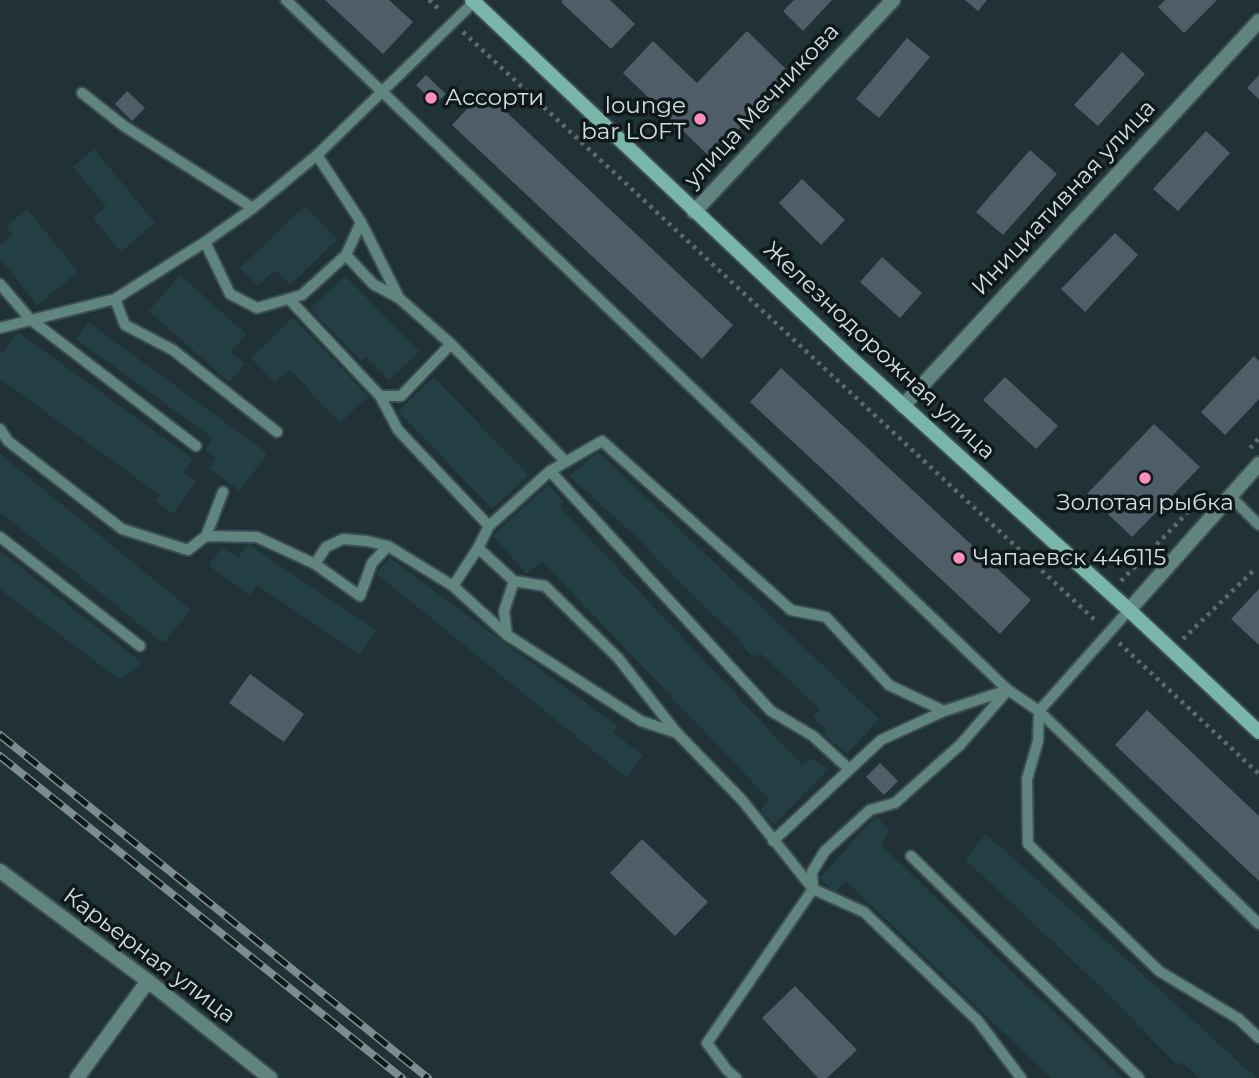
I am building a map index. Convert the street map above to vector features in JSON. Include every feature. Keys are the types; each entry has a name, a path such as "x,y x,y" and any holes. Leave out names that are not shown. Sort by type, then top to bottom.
{"main road":[{"name":"Железнодорожная улица","path":"474,1 903,407 1129,610 1259,732"}],"street":[{"name":"улица Мечникова","path":"694,212 892,0"},
{"name":"Инициативная улица","path":"903,407 1259,21"},
{"path":"1129,610 1259,464"},
{"name":"Карьерная улица","path":"0,871 148,981 270,1078"},
{"path":"77,1078 148,981"}],"lane":[{"path":"286,0 1008,690 1039,711 1259,924"},
{"path":"0,328 115,299 205,242 253,208 317,155 474,1"},
{"path":"82,93 124,126 253,208"},
{"path":"317,155 361,222 399,298"},
{"path":"205,242 230,294 257,308 302,295 346,254 361,222"},
{"path":"346,254 373,284 399,298 451,344 566,462"},
{"path":"0,284 30,319 195,446"},
{"path":"115,299 125,325 173,350 277,432"},
{"path":"289,299 380,396 398,430 489,526"},
{"path":"380,396 401,396 451,344"},
{"path":"0,429 8,441 122,529 187,550 206,536 223,492"},
{"path":"453,586 489,526 550,471 602,441 791,610 826,617 889,685 944,711"},
{"path":"550,471 771,711 813,736 849,769"},
{"path":"1229,495 1259,525"},
{"path":"206,536 257,537 315,564 360,596 372,563 388,546"},
{"path":"0,537 140,646"},
{"path":"315,564 326,547 343,539 388,546 453,586 507,635 641,721 677,733"},
{"path":"478,548 514,580 545,586 618,658 677,733 742,800 813,889 864,912 978,1021 1021,1078"},
{"path":"507,635 504,611 514,580"},
{"path":"1129,610 1039,711 1038,741 1027,779 1028,844 1159,971 1240,1019 1259,1038"},
{"path":"773,841 881,740 944,711 1008,690"},
{"path":"736,1078 708,1043 813,889 812,872 825,850 870,810 895,803 960,745 1008,690"},
{"path":"911,856 1139,1078"}],"path":[{"path":"429,0 1259,774"},
{"path":"1240,457 1259,438"},
{"path":"1087,612 1110,593 1194,506"},
{"path":"1151,673 1171,650 1255,569"}],"shaded area":[{"path":"94,149 155,223 121,252 93,218 106,206 73,167"},
{"path":"305,206 337,240 290,285 275,270 258,286 240,268"},
{"path":"27,209 78,272 37,305 0,258 0,246 13,235 6,226"},
{"path":"180,275 246,334 231,352 245,364 229,382 149,311"},
{"path":"345,276 419,351 389,380 366,357 361,361 310,309"},
{"path":"293,318 368,396 340,423 289,369 275,383 251,358"},
{"path":"88,322 267,453 240,491 209,468 216,458 205,450 213,438 76,339"},
{"path":"18,332 193,459 184,472 196,482 173,514 156,501 160,495 0,379 0,353 2,354"},
{"path":"434,377 528,475 492,509 398,411"},
{"path":"598,452 879,719 847,754 823,734 826,729 813,717 820,709 760,653 755,657 749,653 736,636 677,580 637,537 569,476"},
{"path":"0,454 191,610 163,643 0,512"},
{"path":"548,485 564,501 560,507 802,765 812,759 828,769 774,825 760,811 769,799 542,561 526,574 493,535"},
{"path":"248,544 376,630 360,655 257,585 251,595 209,566 222,547 238,558"},
{"path":"0,551 142,663 120,680 0,589"},
{"path":"390,558 617,726 613,733 643,755 627,778 376,573"},
{"path":"876,816 889,830 881,845 1122,1078 1051,1078 846,881 835,893 820,878"},
{"path":"986,834 1256,1078 1199,1078 1182,1062 1177,1065 1105,991 965,859"}],"building":[{"path":"325,0 389,0 413,22 383,54"},
{"path":"610,0 635,24 611,49 561,2"},
{"path":"794,0 832,0 803,31 783,11"},
{"path":"965,0 987,0 978,11"},
{"path":"1165,0 1217,0 1184,33 1158,7"},
{"path":"747,31 791,74 711,158 623,73 653,41 697,83"},
{"path":"907,38 930,57 879,118 856,99"},
{"path":"1122,52 1145,74 1098,126 1074,105"},
{"path":"426,75 446,94 435,104 416,85"},
{"path":"1259,75 1259,99 1247,88"},
{"path":"127,91 145,108 132,121 115,104"},
{"path":"484,91 733,325 702,359 452,125"},
{"path":"1206,131 1230,153 1178,211 1153,189"},
{"path":"1030,150 1057,174 1003,235 976,212"},
{"path":"802,179 845,220 821,245 779,203"},
{"path":"1115,233 1138,255 1085,312 1061,289"},
{"path":"882,257 922,293 900,318 860,282"},
{"path":"1254,356 1259,361 1259,399 1225,435 1201,412"},
{"path":"781,368 1031,600 1000,634 750,402"},
{"path":"1005,377 1058,426 1036,449 983,400"},
{"name":"Золотая рыбка","path":"1154,424 1200,467 1132,537 1087,494"},
{"path":"1259,589 1259,645 1231,619"},
{"path":"250,674 304,714 284,742 229,703"},
{"path":"1147,710 1259,816 1259,881 1115,745"},
{"path":"880,763 898,781 884,795 866,777"},
{"path":"642,839 708,902 675,936 610,873"},
{"path":"795,986 857,1050 827,1078 818,1078 762,1018"}],"railway":[{"path":"0,735 428,1078"},
{"path":"0,756 402,1078"}],"place":[{"name":"Ассорти","path":"431,98"},
{"name":"lounge bar LOFT","path":"700,119"},
{"name":"Золотая рыбка","path":"1145,478"},
{"name":"Чапаевск 446115","path":"959,558"}]}
